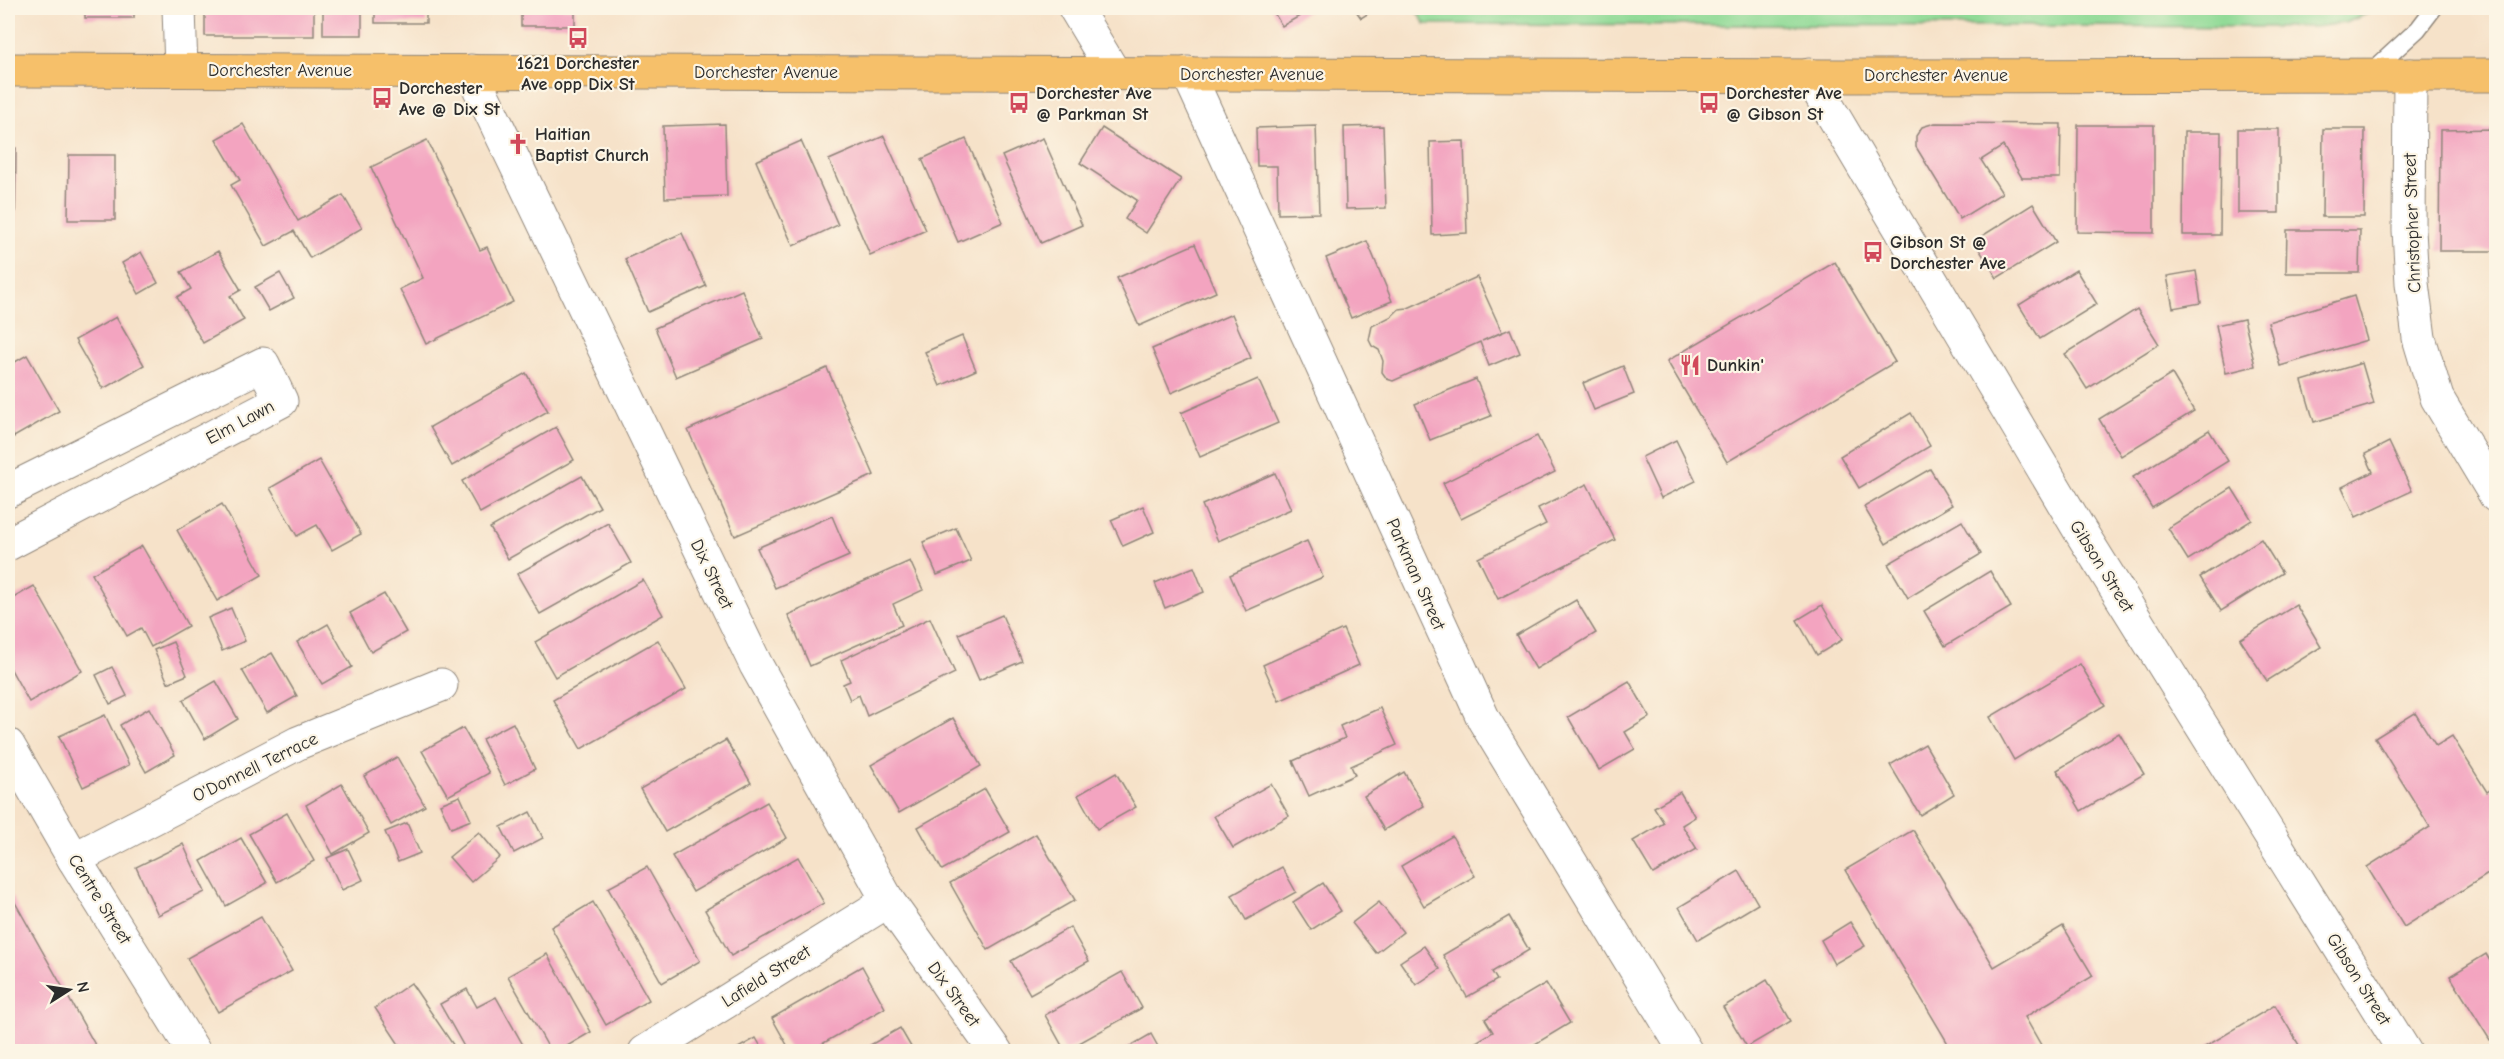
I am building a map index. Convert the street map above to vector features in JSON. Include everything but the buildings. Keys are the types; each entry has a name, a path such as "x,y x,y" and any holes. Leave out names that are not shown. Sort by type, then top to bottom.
{"main road":[{"name":"Dorchester Avenue","path":"8,69 2496,75"}],"street":[{"path":"179,8 181,70"},
{"path":"1075,8 1114,73"},
{"name":"Dix Street","path":"471,71 756,665 888,901 996,1052"},
{"name":"Parkman Street","path":"1188,73 1484,720 1686,1052"},
{"name":"Gibson Street","path":"1809,75 2079,529 2405,1052"},
{"name":"Christopher Street","path":"2410,75 2409,230 2412,283 2419,338 2437,398 2496,496"},
{"name":"Elm Lawn","path":"8,490 263,364 281,402 8,544"},
{"path":"113,438 134,478"},
{"name":"O'Donnell Terrace","path":"74,859 298,743 441,685"},
{"name":"Centre Street","path":"8,746 74,859 194,1052"},
{"name":"Lafield Street","path":"645,1052 888,901"}],"lane":[{"path":"2369,75 2418,29 2434,8"}],"green space":[{"path":"1414,8 2381,8 2345,23 2315,27 1425,24"}],"place":[{"name":"1621 Dorchester Ave opp Dix St","path":"578,38"},
{"name":"Dorchester Ave @ Dix St","path":"382,98"},
{"name":"Dorchester Ave @ Parkman St","path":"1019,103"},
{"name":"Dorchester Ave @ Gibson St","path":"1709,103"},
{"name":"Haitian Baptist Church","path":"518,144"},
{"name":"Gibson St @ Dorchester Ave","path":"1873,252"},
{"name":"Dunkin'","path":"1690,365"}]}
